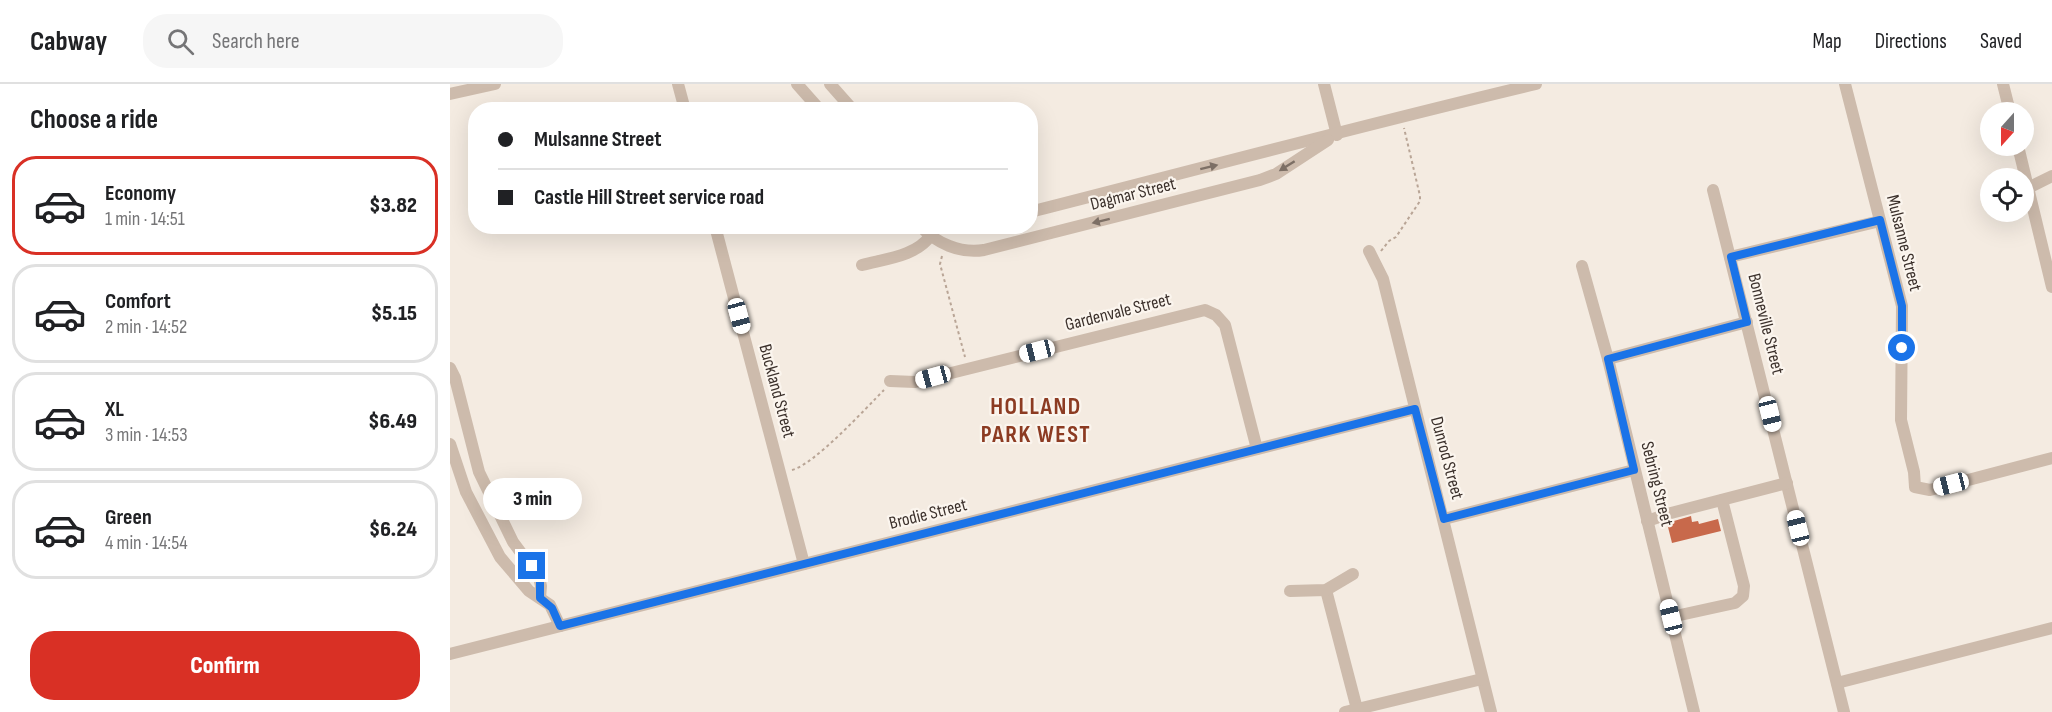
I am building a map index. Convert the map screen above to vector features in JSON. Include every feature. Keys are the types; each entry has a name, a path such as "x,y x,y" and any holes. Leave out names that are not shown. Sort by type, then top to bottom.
{"street":[{"path":"450,94 495,84"},
{"path":"678,84 683,102"},
{"path":"797,84 813,102"},
{"path":"830,84 846,102"},
{"path":"1324,84 1336,135"},
{"name":"Dagmar Street","path":"1038,210 1536,84"},
{"name":"Mulsanne Street","path":"1845,84 1902,306 1901,420 1914,472 1915,487 1930,490 2052,458"},
{"path":"2003,84 2008,102"},
{"name":"Dagmar Street","path":"930,236 946,245 964,250 984,250 1253,182 1276,174 1336,135"},
{"path":"2034,185 2052,176"},
{"name":"Bonneville Street","path":"1713,190 1844,712"},
{"path":"2034,213 2052,287"},
{"path":"1731,257 1880,220"},
{"name":"Buckland Street","path":"717,234 804,564"},
{"path":"862,265 917,249 930,236"},
{"name":"Dunrod Street","path":"1372,256 1383,279 1491,712"},
{"name":"Sebring Street","path":"1582,266 1608,359 1692,711"},
{"name":"Gardenvale Street","path":"891,381 915,382 1197,311 1208,311 1220,319 1226,329 1257,449"},
{"path":"1608,359 1747,322"},
{"path":"451,369 479,472 513,542 539,577 540,598"},
{"name":"Brodie Street","path":"450,654 1415,409"},
{"path":"450,444 452,463 501,560 529,591 552,608 560,626"},
{"path":"1444,519 1634,470"},
{"path":"1647,521 1787,483"},
{"path":"1671,617 1735,603 1743,596 1744,586 1722,500"},
{"path":"1290,591 1326,590 1353,574"},
{"path":"1326,590 1351,711 1482,679"},
{"path":"1837,683 2052,627"}],"path":[{"path":"1372,256 1396,237 1420,201 1400,117"},
{"path":"946,245 940,264 968,368"},
{"path":"780,473 800,468 834,439 891,381"}],"building":[{"path":"1691,516 1692,522 1698,521 1699,524 1718,519 1721,531 1672,543 1667,523"}],"district":[{"name":"HOLLAND PARK WEST","path":"1036,420"}],"route":[{"path":"532,566 540,579 540,598 552,608 560,626 1415,409 1444,519 1634,470 1608,359 1747,322 1731,257 1880,220 1902,306 1902,348"}]}
